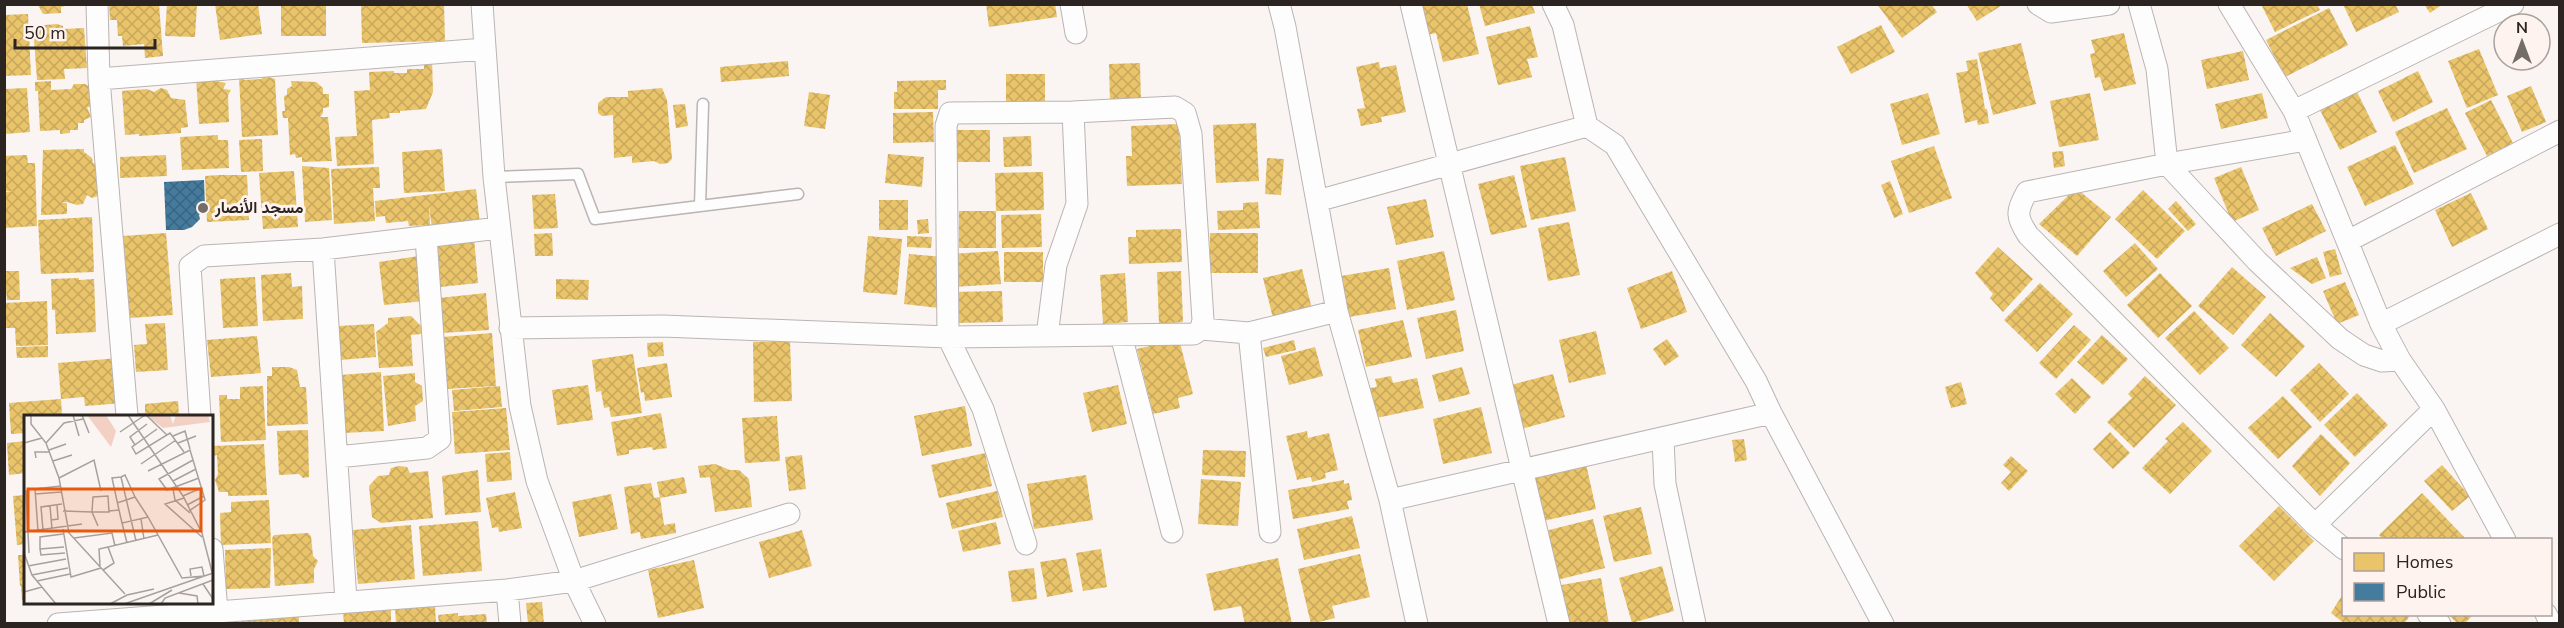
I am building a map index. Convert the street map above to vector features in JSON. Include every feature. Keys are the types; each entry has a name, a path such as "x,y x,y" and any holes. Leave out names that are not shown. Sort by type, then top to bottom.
{"street":[{"path":"97,4 99,79 128,415"},
{"path":"482,4 494,177 520,406 537,481 574,581 595,624"},
{"path":"1071,4 1076,33"},
{"path":"1279,4 1338,311 1390,500 1417,624"},
{"path":"1411,4 1559,624"},
{"path":"1553,4 1563,25 1587,126 1615,145 1756,381 1883,624"},
{"path":"2038,4 2051,12 2109,4"},
{"path":"2139,4 2157,69 2167,164 2257,261 2340,339 2364,355 2382,361 2400,360"},
{"path":"2229,4 2294,111 2381,324 2400,360 2434,409 2504,538"},
{"path":"2294,111 2512,4"},
{"path":"99,79 485,49"},
{"path":"1026,544 983,409 948,337 946,126 950,114 1175,107 1185,113 1191,134 1203,320 1201,329"},
{"path":"1047,336 1056,266 1077,204 1072,112"},
{"path":"1317,201 1587,126"},
{"path":"2348,241 2559,131"},
{"path":"2306,140 2167,164 2027,192 2019,207 2019,221 2028,235 2315,525 2342,548"},
{"path":"200,415 190,266 204,256 323,249 499,228"},
{"path":"2381,324 2559,234"},
{"path":"337,457 427,448 440,439 426,237"},
{"path":"323,249 346,601"},
{"path":"510,328 663,326 948,337 1194,334 1201,329 1249,333 1338,311"},
{"path":"1249,333 1270,532"},
{"path":"1121,335 1172,532"},
{"path":"2315,525 2434,409"},
{"path":"1390,500 1771,413"},
{"path":"1663,439 1665,484 1695,624"},
{"path":"58,624 141,609 217,612 507,590 574,581 789,514"},
{"path":"213,562 217,612"},
{"path":"507,590 510,624"}],"lane":[{"path":"700,206 703,104"},
{"path":"494,177 578,174 595,219 798,194"}],"building: Homes":[{"path":"109,4 159,4 163,56 145,58 144,44 123,46 122,36 118,36 117,20 110,20"},
{"path":"167,4 197,4 195,37 165,36"},
{"path":"215,4 258,4 262,34 220,40"},
{"path":"281,4 326,4 326,36 281,36"},
{"path":"361,4 444,4 445,41 362,43"},
{"path":"986,4 1055,4 1057,17 989,27"},
{"path":"1420,4 1467,4 1479,54 1443,62 1436,33 1427,35"},
{"path":"1479,4 1532,4 1535,13 1485,26"},
{"path":"1877,4 1931,4 1937,12 1902,38"},
{"path":"1966,4 2004,4 1977,21"},
{"path":"2261,4 2317,4 2320,10 2275,32"},
{"path":"2343,4 2395,4 2399,12 2356,32"},
{"path":"2424,4 2443,4 2430,13"},
{"path":"38,5 65,6 61,7 61,13 43,14"},
{"path":"2329,8 2348,45 2285,77 2266,40"},
{"path":"28,14 31,75 4,76 4,15"},
{"path":"57,24 63,26 63,29 84,28 87,68 64,69 65,79 37,80 33,26"},
{"path":"1881,25 1895,52 1851,74 1837,47"},
{"path":"1530,26 1538,57 1527,59 1532,77 1498,85 1486,37"},
{"path":"2124,33 2136,84 2104,91 2100,77 2095,78 2090,54 2095,53 2091,40"},
{"path":"2021,43 2036,104 1993,115 1978,53"},
{"path":"2479,49 2498,95 2467,108 2448,61"},
{"path":"2243,51 2249,80 2207,89 2201,60"},
{"path":"432,59 433,92 426,109 389,113 390,118 372,120 374,164 337,166 335,137 357,136 354,91 370,90 369,72 407,73 407,69 424,69 424,60"},
{"path":"1977,59 1989,123 1978,125 1977,120 1965,123 1956,73 1968,71 1966,61"},
{"path":"788,61 789,76 721,82 720,67"},
{"path":"1379,62 1380,68 1396,65 1406,112 1381,117 1382,122 1361,126 1357,109 1365,108 1356,67"},
{"path":"1140,63 1141,102 1110,103 1109,64"},
{"path":"2418,71 2433,102 2393,122 2378,91"},
{"path":"1006,74 1045,74 1045,104 1006,104"},
{"path":"216,76 216,81 226,83 223,89 231,90 228,95 229,122 199,124 196,77"},
{"path":"243,76 244,80 261,79 265,76 275,79 278,135 242,137 239,77"},
{"path":"946,80 946,90 938,90 938,109 894,109 894,92 897,92 897,81"},
{"path":"51,81 51,90 71,89 74,84 85,84 92,88 93,107 87,107 91,117 84,120 84,123 78,123 78,130 60,134 60,130 40,131 38,91 35,91 35,82"},
{"path":"291,81 316,82 323,88 323,94 329,94 329,107 323,108 320,117 328,117 332,161 302,162 302,157 296,158 295,154 290,155 288,118 283,118 282,111 285,111 284,96 287,95 287,89 292,86"},
{"path":"2531,86 2546,122 2522,132 2507,96"},
{"path":"27,88 30,132 4,134 4,89"},
{"path":"161,88 167,90 171,98 185,100 188,127 181,128 181,133 125,135 122,91 147,89 154,92"},
{"path":"662,88 667,100 672,159 668,163 660,164 654,161 632,163 632,156 614,158 613,115 602,116 598,113 598,103 606,97 628,97 628,91"},
{"path":"809,92 830,95 825,129 804,126"},
{"path":"2357,92 2377,132 2340,150 2320,110"},
{"path":"1928,93 1940,134 1902,145 1890,104"},
{"path":"2090,93 2099,140 2059,147 2050,101"},
{"path":"2262,93 2268,118 2221,129 2215,104"},
{"path":"2491,100 2513,143 2487,156 2465,113"},
{"path":"685,104 688,126 676,128 673,105"},
{"path":"2447,108 2467,149 2414,173 2395,132"},
{"path":"933,112 934,142 893,143 893,113"},
{"path":"1256,123 1259,181 1216,183 1213,125"},
{"path":"1179,124 1182,184 1127,186 1126,156 1132,156 1131,126"},
{"path":"953,130 990,130 990,162 953,162"},
{"path":"218,135 218,140 228,140 229,168 182,170 180,137"},
{"path":"1031,136 1032,166 1004,167 1003,137"},
{"path":"262,139 263,171 241,172 239,140"},
{"path":"2395,145 2414,184 2365,206 2347,167"},
{"path":"1934,146 1952,198 1909,213 1891,161"},
{"path":"84,149 84,152 92,158 93,163 97,164 101,195 92,198 87,195 83,204 67,202 60,203 67,203 67,214 41,215 43,150"},
{"path":"442,149 445,191 404,193 402,152"},
{"path":"2063,151 2065,166 2054,168 2052,152"},
{"path":"888,154 924,157 922,187 885,183"},
{"path":"27,155 28,163 35,163 37,226 4,228 4,192 14,192 4,191 4,156"},
{"path":"166,155 167,176 120,178 120,157"},
{"path":"1565,157 1576,211 1531,220 1520,166"},
{"path":"1267,158 1284,159 1281,195 1265,194"},
{"path":"302,166 329,168 332,220 305,222"},
{"path":"379,167 380,188 373,188 375,221 334,224 331,169"},
{"path":"2241,167 2259,210 2232,222 2214,178"},
{"path":"294,171 298,227 263,229 259,173"},
{"path":"1043,172 1044,210 996,211 995,173"},
{"path":"247,175 249,220 207,222 205,176"},
{"path":"1514,175 1527,227 1491,235 1478,184"},
{"path":"1890,181 1903,214 1894,218 1881,185"},
{"path":"2076,188 2111,217 2077,256 2039,224"},
{"path":"476,189 480,224 432,229 429,205 430,225 409,226 408,221 386,223 385,216 376,217 375,201"},
{"path":"2143,190 2185,231 2157,259 2115,219"},
{"path":"2471,193 2488,229 2452,247 2435,210"},
{"path":"555,194 558,228 534,229 532,195"},
{"path":"1426,199 1434,237 1396,245 1387,207"},
{"path":"879,200 908,200 908,230 879,230"},
{"path":"2176,201 2196,224 2188,231 2168,209"},
{"path":"1258,202 1260,228 1218,230 1217,211 1243,210 1243,203"},
{"path":"2312,204 2326,231 2276,256 2262,228"},
{"path":"959,211 996,211 996,248 959,248"},
{"path":"1041,214 1042,247 1002,248 1001,215"},
{"path":"92,217 94,272 41,274 38,220"},
{"path":"928,219 929,233 918,234 917,220"},
{"path":"1569,222 1580,275 1548,281 1538,228"},
{"path":"1181,229 1182,262 1129,264 1128,237 1136,237 1136,230"},
{"path":"166,233 173,315 130,318 123,236"},
{"path":"552,233 553,256 535,256 534,234"},
{"path":"1210,233 1258,233 1258,273 1210,273"},
{"path":"868,236 902,239 897,295 863,292"},
{"path":"907,236 932,237 931,248 907,247"},
{"path":"474,238 478,283 440,287 435,242"},
{"path":"2135,243 2158,269 2126,297 2103,271"},
{"path":"1998,247 2033,279 2003,312 1990,298 1993,294 1975,273"},
{"path":"2335,249 2342,274 2330,277 2323,252"},
{"path":"998,251 1001,284 953,287 951,254"},
{"path":"1444,251 1455,300 1407,310 1397,261"},
{"path":"1004,252 1043,252 1043,282 1004,282"},
{"path":"909,254 944,257 939,308 904,304"},
{"path":"419,256 424,301 384,305 379,262"},
{"path":"2317,257 2326,278 2312,284 2290,268"},
{"path":"2232,267 2266,297 2233,335 2198,306"},
{"path":"1389,268 1396,309 1349,317 1341,276"},
{"path":"1302,269 1312,309 1273,318 1263,278"},
{"path":"4,271 19,271 20,300 7,300"},
{"path":"1181,271 1183,322 1159,324 1157,272"},
{"path":"1672,271 1687,312 1641,329 1627,288"},
{"path":"291,273 292,287 302,286 303,319 263,321 261,275"},
{"path":"1125,273 1128,322 1103,324 1100,275"},
{"path":"2160,273 2192,306 2158,338 2127,305"},
{"path":"255,277 258,326 223,328 220,279"},
{"path":"79,278 79,280 94,279 96,332 56,334 55,310 52,310 51,279"},
{"path":"556,279 589,280 588,300 556,299"},
{"path":"2345,282 2359,315 2337,324 2323,291"},
{"path":"2040,283 2073,314 2037,352 2004,320"},
{"path":"1002,291 1003,322 954,323 953,292"},
{"path":"486,293 489,330 442,333 439,298"},
{"path":"47,301 48,345 16,346 15,328 5,328 4,303"},
{"path":"1456,310 1464,351 1426,359 1417,318"},
{"path":"2194,311 2229,348 2200,375 2165,338"},
{"path":"2270,313 2305,346 2276,377 2241,345"},
{"path":"411,316 421,326 421,334 411,335 413,366 379,368 376,332 388,323 388,318"},
{"path":"1403,320 1412,357 1366,367 1358,330"},
{"path":"165,323 168,370 136,372 134,345 147,344 145,324"},
{"path":"374,324 376,357 340,360 338,326"},
{"path":"2074,325 2091,340 2056,379 2039,363"},
{"path":"1596,331 1606,374 1569,383 1559,340"},
{"path":"492,333 496,386 446,389 442,337"},
{"path":"2102,335 2128,359 2103,385 2077,362"},
{"path":"257,336 261,373 211,377 207,340"},
{"path":"1179,339 1193,394 1178,398 1180,408 1153,414 1137,349"},
{"path":"1667,339 1679,356 1665,366 1653,349"},
{"path":"1294,340 1296,350 1266,357 1263,348"},
{"path":"790,341 792,401 754,402 753,342"},
{"path":"663,342 664,356 648,357 647,343"},
{"path":"48,346 48,357 17,358 16,347"},
{"path":"1315,347 1323,376 1289,385 1281,356"},
{"path":"633,354 642,413 611,417 609,407 604,408 601,391 596,392 592,360"},
{"path":"119,358 123,403 85,406 84,397 61,399 58,363"},
{"path":"667,363 672,397 645,401 644,392 641,393 637,368"},
{"path":"2319,363 2349,394 2320,422 2290,390"},
{"path":"272,367 289,367 297,370 300,387 306,387 308,424 267,426 267,376 272,376"},
{"path":"1462,367 1470,394 1439,402 1432,375"},
{"path":"381,372 384,431 343,433 340,375"},
{"path":"415,373 415,382 422,386 423,401 415,406 416,421 388,426 383,376"},
{"path":"1553,374 1565,417 1518,430 1507,386"},
{"path":"1391,376 1393,383 1417,378 1424,408 1376,418 1370,388 1377,387 1375,379"},
{"path":"2145,376 2176,405 2134,448 2107,422 2132,398 2128,394"},
{"path":"2072,378 2091,397 2075,414 2055,394"},
{"path":"1961,382 1967,404 1951,408 1945,387"},
{"path":"588,385 593,420 557,425 552,390"},
{"path":"1118,385 1127,424 1092,432 1083,393"},
{"path":"263,386 266,440 221,442 219,395 227,395 227,399 240,399 240,387"},
{"path":"500,386 502,407 454,411 452,390"},
{"path":"2357,393 2388,425 2355,457 2324,425"},
{"path":"2283,396 2312,427 2278,459 2248,428"},
{"path":"61,399 62,415 24,415 24,433 11,434 9,403"},
{"path":"178,401 179,415 138,415 138,413 145,413 145,404"},
{"path":"965,406 972,446 922,456 914,416"},
{"path":"1481,407 1492,453 1443,464 1433,419"},
{"path":"506,408 510,450 455,454 452,412"},
{"path":"661,413 667,448 629,450 629,454 617,456 611,422"},
{"path":"777,416 780,461 745,463 742,418"},
{"path":"2183,422 2212,451 2170,494 2142,468 2168,441 2165,439"},
{"path":"308,430 309,477 303,478 299,474 279,475 277,431"},
{"path":"1307,431 1308,438 1329,433 1338,470 1325,473 1326,478 1312,482 1311,477 1297,480 1286,436"},
{"path":"2110,432 2130,453 2113,469 2093,449"},
{"path":"2321,434 2350,463 2320,496 2292,466"},
{"path":"1744,439 1747,460 1735,462 1732,440"},
{"path":"24,441 24,473 9,475 7,443"},
{"path":"264,444 267,495 228,496 228,492 219,492 215,480 218,474 217,455 213,456 213,446"},
{"path":"1203,450 1246,451 1245,477 1202,475"},
{"path":"510,452 512,480 487,482 485,454"},
{"path":"985,453 992,486 939,498 931,465"},
{"path":"802,455 806,489 789,491 785,457"},
{"path":"2011,456 2028,471 2009,491 2001,483 2011,472 2003,465"},
{"path":"715,464 730,470 739,470 749,479 752,507 715,512 710,477 700,478 698,466"},
{"path":"1586,464 1596,509 1539,522 1529,477"},
{"path":"2442,465 2470,496 2452,511 2424,481"},
{"path":"407,467 410,473 428,471 433,518 381,523 372,517 369,486 378,476 389,475 391,468"},
{"path":"478,470 481,512 445,515 442,476"},
{"path":"1086,475 1093,520 1034,529 1027,484"},
{"path":"684,477 687,493 660,498 657,482"},
{"path":"1201,479 1241,482 1238,526 1198,524"},
{"path":"1344,480 1344,484 1349,483 1352,500 1347,501 1349,509 1293,519 1288,490"},
{"path":"651,483 654,498 660,497 664,525 675,523 676,533 641,539 640,532 631,534 624,487"},
{"path":"997,491 1003,517 952,529 946,503"},
{"path":"515,492 522,528 499,532 498,527 492,528 486,498"},
{"path":"2422,493 2465,538 2382,538 2379,535"},
{"path":"611,494 618,529 579,537 572,502"},
{"path":"24,495 24,544 17,545 13,496"},
{"path":"269,500 271,543 221,545 220,513 231,512 231,502"},
{"path":"2279,506 2314,541 2274,581 2239,546"},
{"path":"1641,507 1652,554 1614,562 1603,516"},
{"path":"1352,516 1360,548 1304,560 1297,529"},
{"path":"1593,519 1605,568 1553,581 1541,532"},
{"path":"478,521 482,571 423,576 419,526"},
{"path":"996,522 1001,544 963,552 958,531"},
{"path":"411,525 415,579 358,584 353,530"},
{"path":"802,530 812,566 769,578 759,542"},
{"path":"308,533 311,536 313,556 318,561 314,569 314,583 275,586 272,538 274,535"},
{"path":"271,548 270,588 226,589 225,550"},
{"path":"1101,549 1107,587 1083,591 1076,553"},
{"path":"1360,554 1370,597 1332,606 1335,618 1311,624 1298,569"},
{"path":"18,555 24,555 24,600 22,600"},
{"path":"1066,558 1073,592 1047,597 1040,562"},
{"path":"1278,558 1292,624 1245,624 1241,606 1214,611 1206,574"},
{"path":"694,560 704,608 658,618 648,570"},
{"path":"1662,566 1674,611 1632,623 1619,578"},
{"path":"1034,568 1037,599 1012,602 1008,571"},
{"path":"1601,578 1609,624 1563,624 1556,586"},
{"path":"2342,596 2342,616 2409,617 2404,624 2345,624 2331,613"},
{"path":"542,602 544,624 528,624 526,603"},
{"path":"435,605 436,624 396,624 395,606"},
{"path":"391,608 391,624 344,624 343,611"},
{"path":"458,613 458,616 486,614 487,624 439,624 438,615"},
{"path":"299,616 299,624 242,624 241,620"},
{"path":"2450,616 2472,616 2464,624 2458,624"}],"building: Public":[{"path":"204,180 205,207 199,215 200,219 192,227 184,230 166,230 164,182"}],"place":[{"name":"مسجد الأنصار","path":"203,208"}]}
